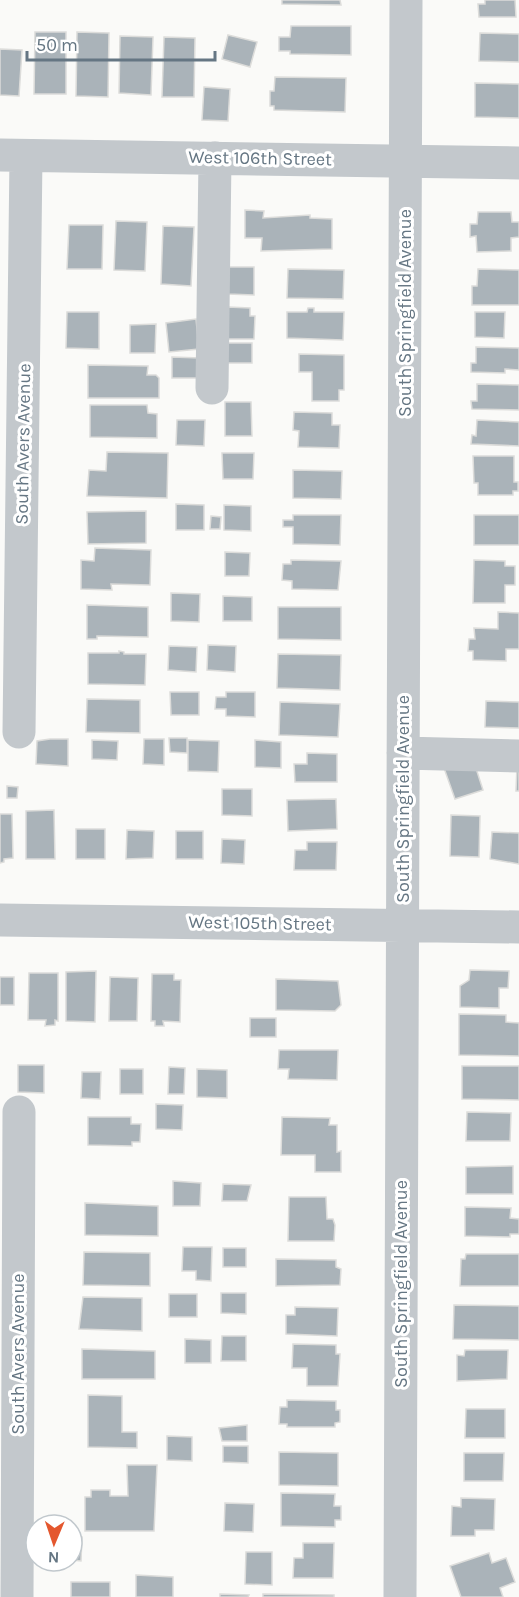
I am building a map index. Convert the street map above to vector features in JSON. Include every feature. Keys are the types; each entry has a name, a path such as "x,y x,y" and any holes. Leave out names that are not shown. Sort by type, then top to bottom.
{"street":[{"name":"South Springfield Avenue","path":"400,1597 406,0"},
{"name":"West 106th Street","path":"13,155 519,163"},
{"name":"South Avers Avenue","path":"13,155 19,732"},
{"path":"212,387 215,158"},
{"path":"403,753 519,756"},
{"name":"West 105th Street","path":"0,920 519,927"},
{"name":"South Avers Avenue","path":"17,1597 19,1112"}],"building":[{"path":"282,0 340,0 341,5 282,4"},
{"path":"485,0 515,0 516,17 479,17 478,4 485,4"},
{"path":"291,26 351,26 351,55 290,54 290,51 279,51 279,37 290,37"},
{"path":"35,32 66,32 66,94 34,94"},
{"path":"77,32 109,33 108,97 76,96"},
{"path":"480,33 519,34 519,62 479,61"},
{"path":"228,35 257,42 250,67 222,59"},
{"path":"120,36 153,37 151,95 119,93"},
{"path":"164,37 195,38 194,97 162,97"},
{"path":"0,49 22,50 19,96 0,95"},
{"path":"275,77 346,78 345,112 274,110 274,106 270,106 270,91 274,91"},
{"path":"475,83 519,84 519,118 475,117"},
{"path":"204,87 230,89 228,121 202,120"},
{"path":"245,210 264,211 263,218 310,215 310,218 332,219 332,249 261,251 262,238 245,238"},
{"path":"478,212 511,212 512,222 519,222 519,237 511,238 511,251 477,252 476,236 470,237 470,224 477,224"},
{"path":"116,221 147,222 145,271 114,270"},
{"path":"69,225 103,225 102,269 67,269"},
{"path":"163,226 194,227 191,286 161,284"},
{"path":"229,267 254,267 254,295 228,294"},
{"path":"288,269 344,270 343,299 287,298"},
{"path":"478,269 519,270 519,305 472,305 472,286 477,286"},
{"path":"228,307 250,308 250,316 255,316 254,339 227,339"},
{"path":"308,308 314,308 314,312 344,312 343,340 287,338 287,312 307,312"},
{"path":"67,312 99,312 99,349 66,348"},
{"path":"475,312 505,312 504,338 475,337"},
{"path":"196,319 199,349 169,352 166,323"},
{"path":"156,324 155,353 130,353 130,325"},
{"path":"225,343 252,343 252,363 225,363"},
{"path":"476,347 519,348 519,370 505,369 505,373 471,372 471,363 476,363"},
{"path":"299,354 344,355 344,390 339,390 339,401 312,401 312,372 299,372"},
{"path":"172,357 200,358 199,378 172,378"},
{"path":"88,365 148,366 147,375 156,375 159,378 159,398 88,398"},
{"path":"477,384 519,385 519,410 472,409 471,401 477,401"},
{"path":"225,402 251,402 252,436 225,436"},
{"path":"90,405 147,405 148,413 157,414 157,438 90,437"},
{"path":"294,412 332,413 332,425 340,425 339,448 298,447 299,431 293,430"},
{"path":"177,420 205,420 204,446 176,445"},
{"path":"477,420 519,422 519,446 471,444 472,435 476,436"},
{"path":"107,452 168,453 167,498 87,496 89,470 106,471"},
{"path":"222,453 254,453 253,479 223,479"},
{"path":"473,456 514,456 514,482 518,482 518,491 513,491 513,495 478,495 478,483 474,483"},
{"path":"293,470 342,471 341,499 293,498"},
{"path":"176,504 204,505 204,530 176,530"},
{"path":"224,505 251,506 251,531 224,530"},
{"path":"146,511 146,543 88,544 87,512"},
{"path":"293,515 341,515 340,545 293,544 293,527 283,527 283,520 293,520"},
{"path":"474,515 519,515 519,545 474,545"},
{"path":"211,516 221,517 220,529 210,529"},
{"path":"95,548 151,550 150,585 111,584 112,590 81,589 81,560 94,561"},
{"path":"225,552 250,553 249,576 225,576"},
{"path":"291,560 341,561 338,590 292,589 292,581 282,580 283,564 291,564"},
{"path":"474,560 505,561 505,566 515,566 515,585 505,585 505,603 473,603"},
{"path":"171,593 200,594 199,622 171,621"},
{"path":"223,596 252,597 252,621 223,621"},
{"path":"87,605 148,607 148,637 97,636 97,639 87,639"},
{"path":"278,607 341,607 341,640 278,639"},
{"path":"498,612 519,613 519,649 506,649 506,661 473,660 473,651 468,651 469,639 475,639 474,628 498,629"},
{"path":"208,645 236,646 235,672 207,670"},
{"path":"169,646 197,647 196,672 168,670"},
{"path":"119,651 124,654 146,654 145,685 88,684 88,653 119,653"},
{"path":"278,654 341,655 340,690 277,688"},
{"path":"170,692 199,692 199,715 171,715"},
{"path":"226,692 255,692 255,717 226,716 226,709 215,709 216,697 226,697"},
{"path":"87,699 140,700 140,733 86,732"},
{"path":"486,701 519,702 519,728 485,727"},
{"path":"280,702 340,704 338,737 279,735"},
{"path":"169,738 187,738 187,753 170,752"},
{"path":"68,739 68,766 36,764 37,741"},
{"path":"144,739 164,739 164,765 143,764"},
{"path":"92,740 118,741 117,760 92,759"},
{"path":"188,740 219,741 218,772 188,771"},
{"path":"255,740 281,742 281,768 255,767"},
{"path":"307,753 337,754 337,782 295,782 294,764 307,764"},
{"path":"473,759 483,790 455,799 444,768"},
{"path":"517,765 519,765 519,791 516,791"},
{"path":"7,786 18,787 17,798 7,798"},
{"path":"222,789 252,789 252,816 222,815"},
{"path":"336,799 337,829 288,831 287,800"},
{"path":"54,810 55,859 26,859 26,811"},
{"path":"0,814 12,814 13,858 4,859 4,862 0,863"},
{"path":"451,815 480,816 479,857 450,856"},
{"path":"76,829 105,829 105,859 76,859"},
{"path":"127,830 154,831 153,858 126,859"},
{"path":"176,831 203,831 203,859 176,859"},
{"path":"492,832 519,833 519,864 490,859"},
{"path":"222,839 245,840 244,864 221,863"},
{"path":"307,842 337,842 336,870 294,870 295,850 307,850"},
{"path":"470,970 509,971 508,988 499,988 499,1008 460,1007 460,986 469,980"},
{"path":"96,971 95,1022 66,1021 66,972"},
{"path":"29,973 58,973 58,1021 55,1020 55,1025 45,1026 46,1020 28,1020"},
{"path":"152,974 174,974 174,980 181,980 180,1022 163,1021 164,1026 155,1026 155,1021 151,1021"},
{"path":"0,977 14,977 14,1005 0,1005"},
{"path":"110,977 138,978 137,1021 109,1021"},
{"path":"276,979 338,981 341,1005 335,1011 276,1010"},
{"path":"459,1014 506,1015 506,1022 519,1023 519,1056 459,1055"},
{"path":"250,1018 276,1018 276,1037 250,1037"},
{"path":"279,1050 338,1050 337,1080 288,1079 289,1069 278,1069"},
{"path":"18,1065 44,1065 44,1093 18,1092"},
{"path":"462,1066 519,1066 519,1100 462,1099"},
{"path":"169,1067 185,1068 184,1094 168,1094"},
{"path":"120,1069 143,1069 143,1094 120,1094"},
{"path":"197,1069 227,1070 227,1098 197,1097"},
{"path":"82,1072 101,1072 100,1099 81,1098"},
{"path":"156,1104 183,1105 182,1130 156,1129"},
{"path":"467,1112 511,1113 510,1141 466,1141"},
{"path":"88,1117 131,1117 131,1124 141,1124 140,1142 132,1142 132,1146 88,1145"},
{"path":"282,1117 330,1118 329,1125 337,1125 337,1152 341,1151 341,1172 315,1172 315,1155 281,1155"},
{"path":"513,1166 513,1194 466,1194 466,1167"},
{"path":"173,1181 201,1183 200,1206 173,1206"},
{"path":"223,1184 251,1185 247,1201 222,1201"},
{"path":"289,1197 326,1197 327,1219 333,1219 335,1225 334,1241 288,1241"},
{"path":"85,1203 158,1206 158,1236 85,1235"},
{"path":"465,1207 511,1208 510,1218 519,1219 519,1234 510,1234 510,1237 465,1236"},
{"path":"183,1247 212,1247 211,1281 196,1280 196,1271 182,1271"},
{"path":"223,1248 246,1248 246,1267 223,1267"},
{"path":"84,1252 150,1253 150,1286 83,1285"},
{"path":"466,1254 519,1254 519,1286 460,1286 461,1259 465,1259"},
{"path":"276,1259 336,1260 336,1267 341,1269 340,1285 276,1286"},
{"path":"221,1293 246,1293 246,1314 221,1313"},
{"path":"169,1294 197,1294 197,1317 169,1317"},
{"path":"83,1297 142,1298 142,1331 79,1329"},
{"path":"454,1305 519,1306 519,1340 453,1339"},
{"path":"295,1307 338,1308 337,1336 286,1334 286,1315 295,1315"},
{"path":"222,1336 246,1336 246,1361 221,1361"},
{"path":"185,1339 211,1340 211,1363 185,1363"},
{"path":"293,1344 336,1345 336,1354 340,1354 338,1386 307,1386 307,1368 292,1368"},
{"path":"82,1349 155,1351 155,1379 82,1379"},
{"path":"465,1350 508,1350 507,1379 457,1381 457,1355 464,1356"},
{"path":"88,1395 122,1396 122,1432 137,1432 137,1448 88,1447"},
{"path":"287,1400 336,1401 336,1410 340,1410 340,1422 335,1423 335,1427 287,1427 287,1424 279,1424 280,1407 287,1407"},
{"path":"466,1409 505,1409 505,1438 465,1438"},
{"path":"247,1425 247,1441 222,1441 219,1428"},
{"path":"167,1436 192,1437 192,1461 167,1460"},
{"path":"223,1446 248,1446 248,1463 223,1462"},
{"path":"279,1452 338,1453 338,1486 279,1485"},
{"path":"464,1453 504,1453 503,1481 464,1481"},
{"path":"127,1465 157,1465 154,1531 85,1531 85,1497 91,1497 91,1490 110,1490 110,1496 128,1496"},
{"path":"281,1493 335,1494 334,1506 341,1506 341,1520 335,1520 335,1527 281,1526"},
{"path":"461,1498 495,1499 494,1530 475,1530 475,1536 451,1536 452,1506 461,1507"},
{"path":"225,1503 254,1504 253,1532 224,1531"},
{"path":"303,1543 334,1543 333,1578 293,1578 294,1558 303,1558"},
{"path":"246,1552 272,1552 272,1585 245,1584"},
{"path":"489,1553 492,1563 506,1558 515,1582 500,1588 503,1597 461,1597 450,1566"},
{"path":"136,1575 173,1577 173,1597 136,1597"},
{"path":"71,1582 110,1582 110,1597 71,1597"},
{"path":"220,1594 249,1595 248,1597 220,1597"},
{"path":"263,1594 334,1595 334,1597 263,1597"}]}
